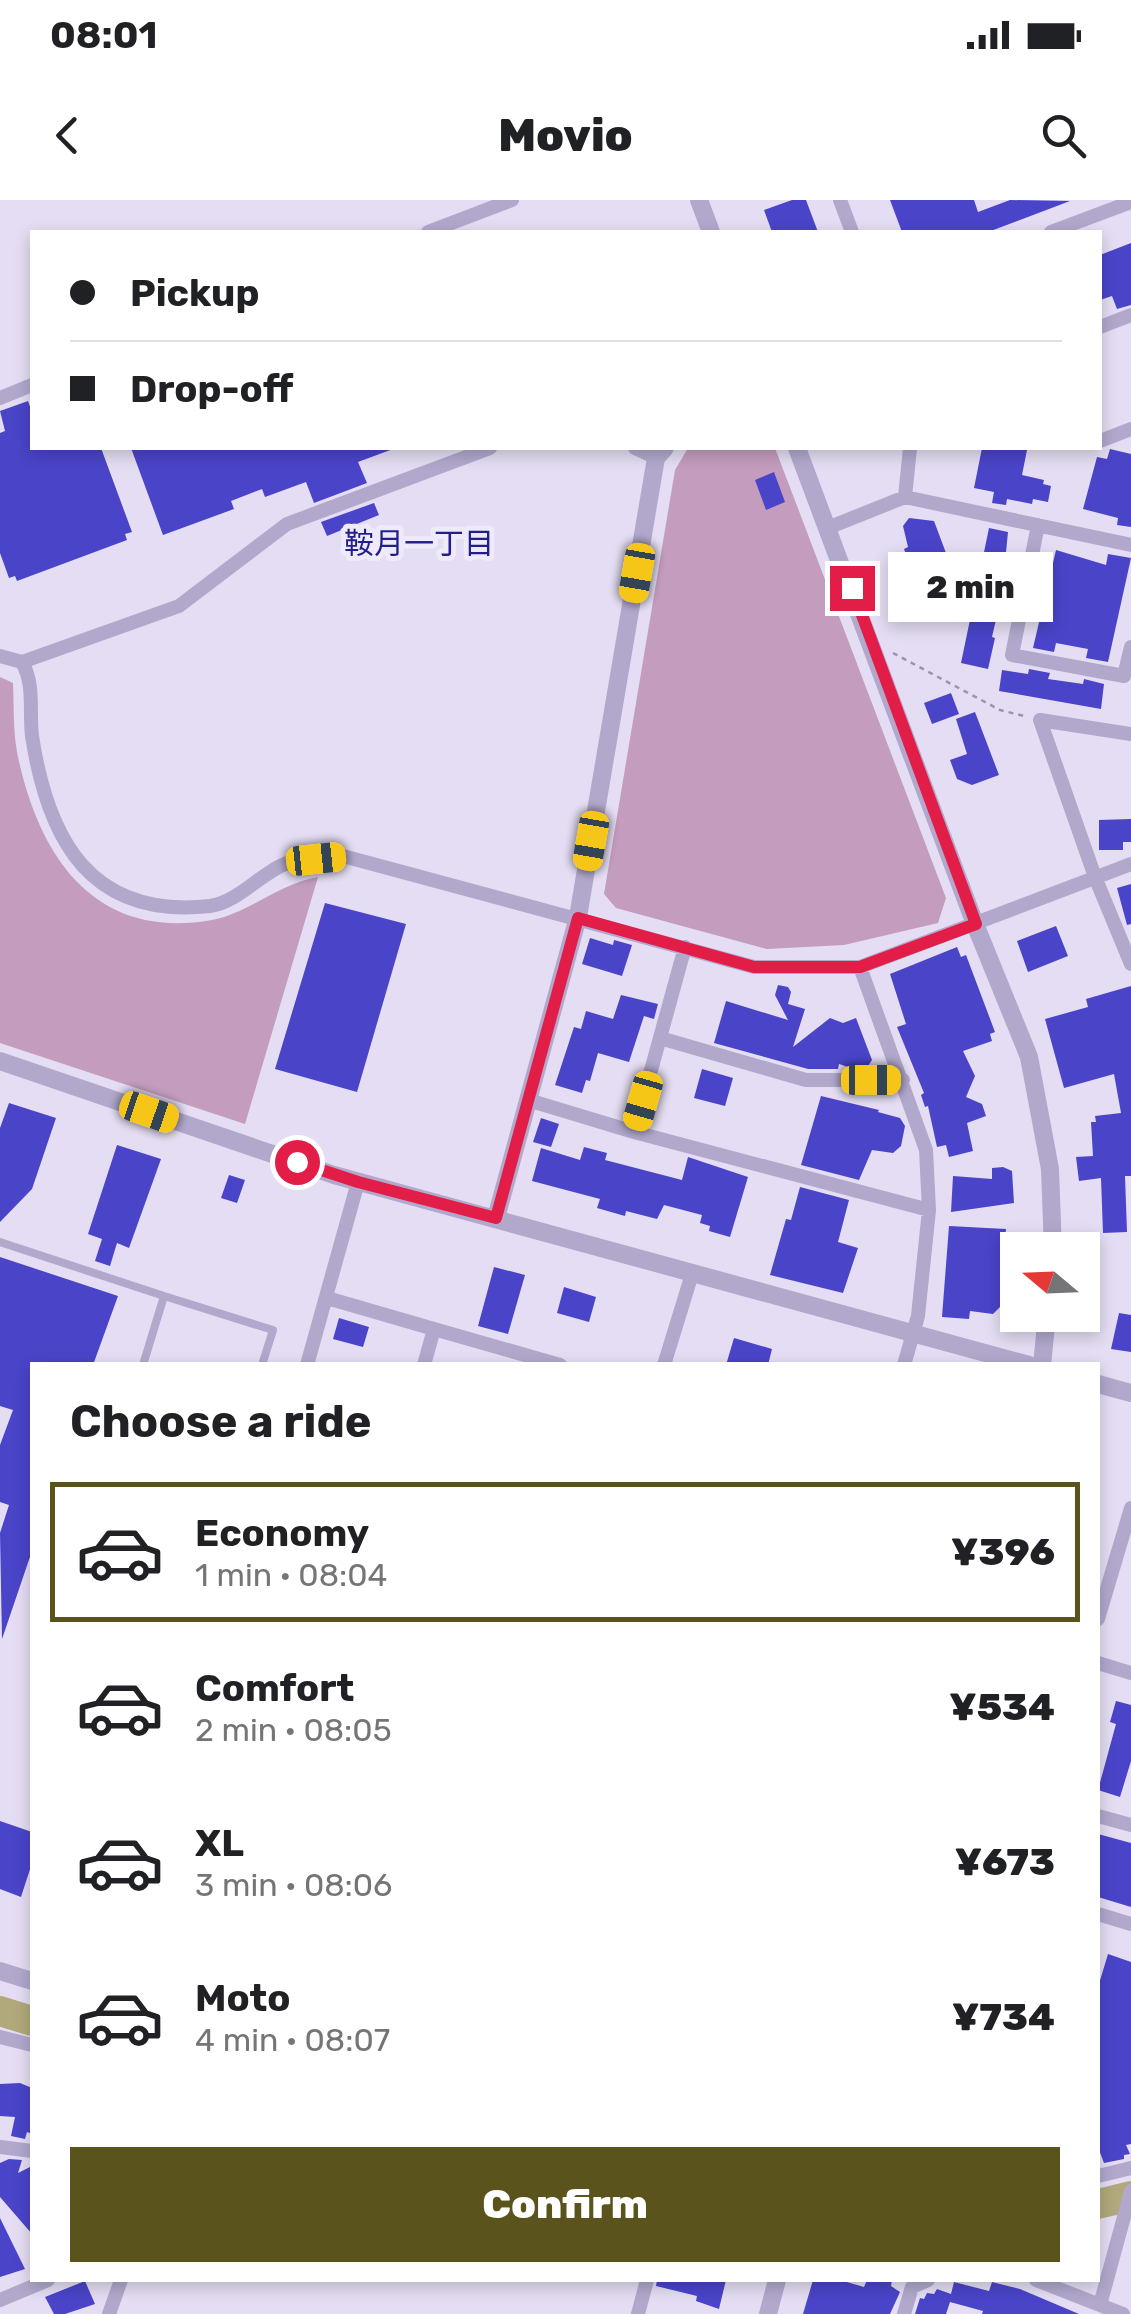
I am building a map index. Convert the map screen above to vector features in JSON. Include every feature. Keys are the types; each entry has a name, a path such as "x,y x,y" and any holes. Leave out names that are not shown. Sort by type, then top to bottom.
{"street":[{"path":"433,230 512,200"},
{"path":"699,200 710,230"},
{"path":"840,200 851,230"},
{"path":"1056,230 1131,202"},
{"path":"1102,326 1131,315"},
{"path":"0,398 30,387"},
{"path":"1102,440 1131,429"},
{"path":"0,656 22,662 178,606 286,524 485,450"},
{"path":"798,450 1029,1057 1050,1169 1052,1232"},
{"path":"905,497 910,450"},
{"path":"496,1218 578,918 661,453"},
{"path":"830,528 905,497 1131,544"},
{"path":"1038,525 1012,655 1124,676 1131,647"},
{"path":"22,662 30,677 32,734 49,812 66,848 91,878 124,896 174,908 216,905 289,862 343,856 754,967 860,967 1131,864"},
{"path":"1131,734 1040,720 1095,878 1131,964"},
{"path":"634,1132 685,948"},
{"path":"860,967 926,1150 929,1210 918,1316 905,1362"},
{"path":"660,1038 806,1080 903,1080"},
{"path":"0,1061 358,1182 1017,1362"},
{"path":"528,1100 929,1210"},
{"path":"308,1362 358,1182"},
{"path":"665,1362 692,1274"},
{"path":"327,1298 544,1362"},
{"path":"425,1362 434,1329"},
{"path":"1042,1362 1045,1332"},
{"path":"1100,1385 1131,1393"},
{"path":"1100,1614 1130,1516"},
{"path":"1100,1664 1131,1673"},
{"path":"1100,1817 1131,1825"},
{"path":"1100,1915 1131,1924"},
{"path":"0,1971 30,1980"},
{"path":"0,2037 30,2045"},
{"path":"0,2147 30,2151"},
{"path":"1100,2176 1131,2168"},
{"path":"1100,2305 1131,2191"},
{"path":"0,2300 43,2282"},
{"path":"109,2314 120,2282"},
{"path":"638,2314 646,2282"},
{"path":"768,2314 777,2282"},
{"path":"904,2314 912,2287 923,2282"},
{"path":"1041,2282 1122,2314"}],"lane":[{"path":"0,1242 273,1330 263,1362"},
{"path":"144,1362 164,1296"}],"path":[{"path":"874,648 901,654 1000,710 1040,720"}],"shaded area":[{"path":"687,450 776,450 946,898 938,923 844,945 767,949 616,908 604,894 675,470"},
{"path":"0,677 13,683 17,752 40,825 78,883 104,903 135,917 171,923 212,920 318,877 245,1124 0,1043"}],"building":[{"path":"792,200 806,200 817,230 771,230 764,210"},
{"path":"890,200 974,200 978,212 1010,200 1070,201 993,230 901,230"},
{"path":"1131,243 1131,305 1117,309 1112,296 1102,299 1102,254"},
{"path":"28,401 30,450 102,450 132,532 125,534 127,540 17,581 15,576 9,578 0,553 0,433 5,431 0,411"},
{"path":"1110,449 1131,454 1131,527 1117,525 1118,518 1083,509 1097,457 1107,459"},
{"path":"132,450 390,450 358,462 367,483 314,503 306,482 265,497 262,489 231,501 234,509 163,535"},
{"path":"982,450 1027,450 1022,475 1044,480 1043,484 1051,486 1048,502 1033,499 1032,504 1007,499 1006,505 992,503 994,492 974,488"},
{"path":"774,472 785,502 766,510 755,480"},
{"path":"374,503 379,515 327,536 321,522"},
{"path":"909,518 934,521 964,601 932,609 916,566 911,568 904,549 908,547 903,526"},
{"path":"989,528 1008,532 1005,562 1009,563 988,669 961,663"},
{"path":"1056,550 1106,565 1108,554 1131,558 1108,662 1086,658 1088,649 1056,643 1054,652 1033,648"},
{"path":"1029,669 1050,673 1048,679 1083,684 1084,679 1104,684 1101,709 999,691 1002,670 1028,674"},
{"path":"951,693 959,714 932,724 924,703"},
{"path":"975,712 999,775 972,785 957,779 950,760 967,754 956,719"},
{"path":"1131,819 1131,842 1123,842 1123,850 1099,850 1099,820"},
{"path":"1131,884 1131,924 1127,925 1117,888"},
{"path":"325,903 406,924 357,1092 275,1069"},
{"path":"1056,926 1068,956 1028,972 1017,941"},
{"path":"590,938 613,945 614,940 632,945 622,976 582,964"},
{"path":"957,947 961,957 966,955 995,1032 990,1034 992,1041 963,1051 975,1076 966,1097 982,1104 986,1116 967,1123 973,1151 949,1157 946,1145 937,1147 928,1106 925,1107 921,1095 924,1093 897,1027 906,1024 890,974"},
{"path":"778,985 791,992 788,1004 805,1009 793,1047 830,1018 843,1023 856,1018 872,1060 866,1069 839,1064 838,1069 808,1069 714,1043 726,1001 788,1020 775,995"},
{"path":"1131,986 1131,1176 1125,1176 1127,1232 1103,1233 1101,1178 1079,1181 1076,1157 1093,1156 1091,1122 1096,1122 1095,1116 1121,1113 1114,1074 1064,1088 1045,1019 1088,1007 1086,999"},
{"path":"621,995 658,1004 654,1019 644,1016 629,1062 598,1053 582,1093 555,1085 574,1027 581,1029 586,1011 613,1019"},
{"path":"702,1069 733,1078 725,1106 694,1098"},
{"path":"821,1096 900,1118 905,1126 901,1146 893,1153 872,1150 859,1180 801,1165"},
{"path":"9,1103 56,1118 32,1189 0,1222 0,1128"},
{"path":"541,1118 559,1124 551,1147 533,1142"},
{"path":"117,1145 161,1159 129,1248 117,1243 110,1266 95,1261 102,1239 88,1234"},
{"path":"584,1147 607,1153 605,1160 682,1180 688,1157 748,1177 730,1237 709,1231 710,1226 700,1223 702,1215 664,1205 657,1219 626,1211 625,1216 597,1208 600,1199 532,1181 541,1148 580,1160"},
{"path":"992,1168 1012,1171 1014,1203 951,1212 953,1176 992,1179"},
{"path":"229,1175 245,1180 237,1203 221,1198"},
{"path":"800,1187 849,1200 838,1242 858,1248 843,1293 770,1275"},
{"path":"949,1226 1006,1229 1000,1232 1000,1307 993,1314 970,1311 969,1319 942,1317"},
{"path":"0,1257 118,1296 94,1362 30,1362 30,1557 2,1639 0,1533 9,1505 0,1502 0,1445 13,1410 0,1406"},
{"path":"494,1267 525,1275 508,1334 478,1326"},
{"path":"564,1287 596,1297 589,1322 557,1313"},
{"path":"1119,1313 1131,1315 1131,1352 1111,1349"},
{"path":"339,1318 369,1327 363,1347 333,1339"},
{"path":"734,1338 772,1349 769,1362 727,1362"},
{"path":"1116,1701 1131,1705 1131,1761 1120,1797 1100,1791 1116,1724 1110,1722"},
{"path":"0,1821 30,1831 30,1869 21,1897 0,1889"},
{"path":"1100,1835 1131,1843 1131,1907 1100,1898"},
{"path":"1108,1954 1131,1962 1131,2144 1126,2145 1130,2154 1104,2163 1100,2152 1100,1980"},
{"path":"20,2083 30,2087 30,2133 27,2132 25,2139 11,2136 15,2117 0,2116 0,2084"},
{"path":"22,2160 18,2173 30,2167 30,2232 0,2197 0,2163"},
{"path":"0,2218 25,2269 0,2277"},
{"path":"85,2282 95,2304 54,2314 45,2297"},
{"path":"657,2282 726,2282 719,2309 696,2301 697,2296 656,2286"},
{"path":"812,2282 847,2282 864,2287 866,2282 892,2282 891,2286 900,2292 890,2314 803,2314"},
{"path":"954,2282 989,2291 992,2282 1020,2289 1079,2314 982,2314 983,2311 950,2302 946,2314 915,2314 920,2298 934,2294 937,2289 951,2294"}],"waterway":[{"path":"0,2011 30,2020"},
{"path":"1100,2204 1131,2196"}],"district":[{"name":"鞍月一丁目","path":"419,544"}],"route":[{"path":"297,1162 496,1218 578,918 754,967 860,967 976,924 852,588"}]}
